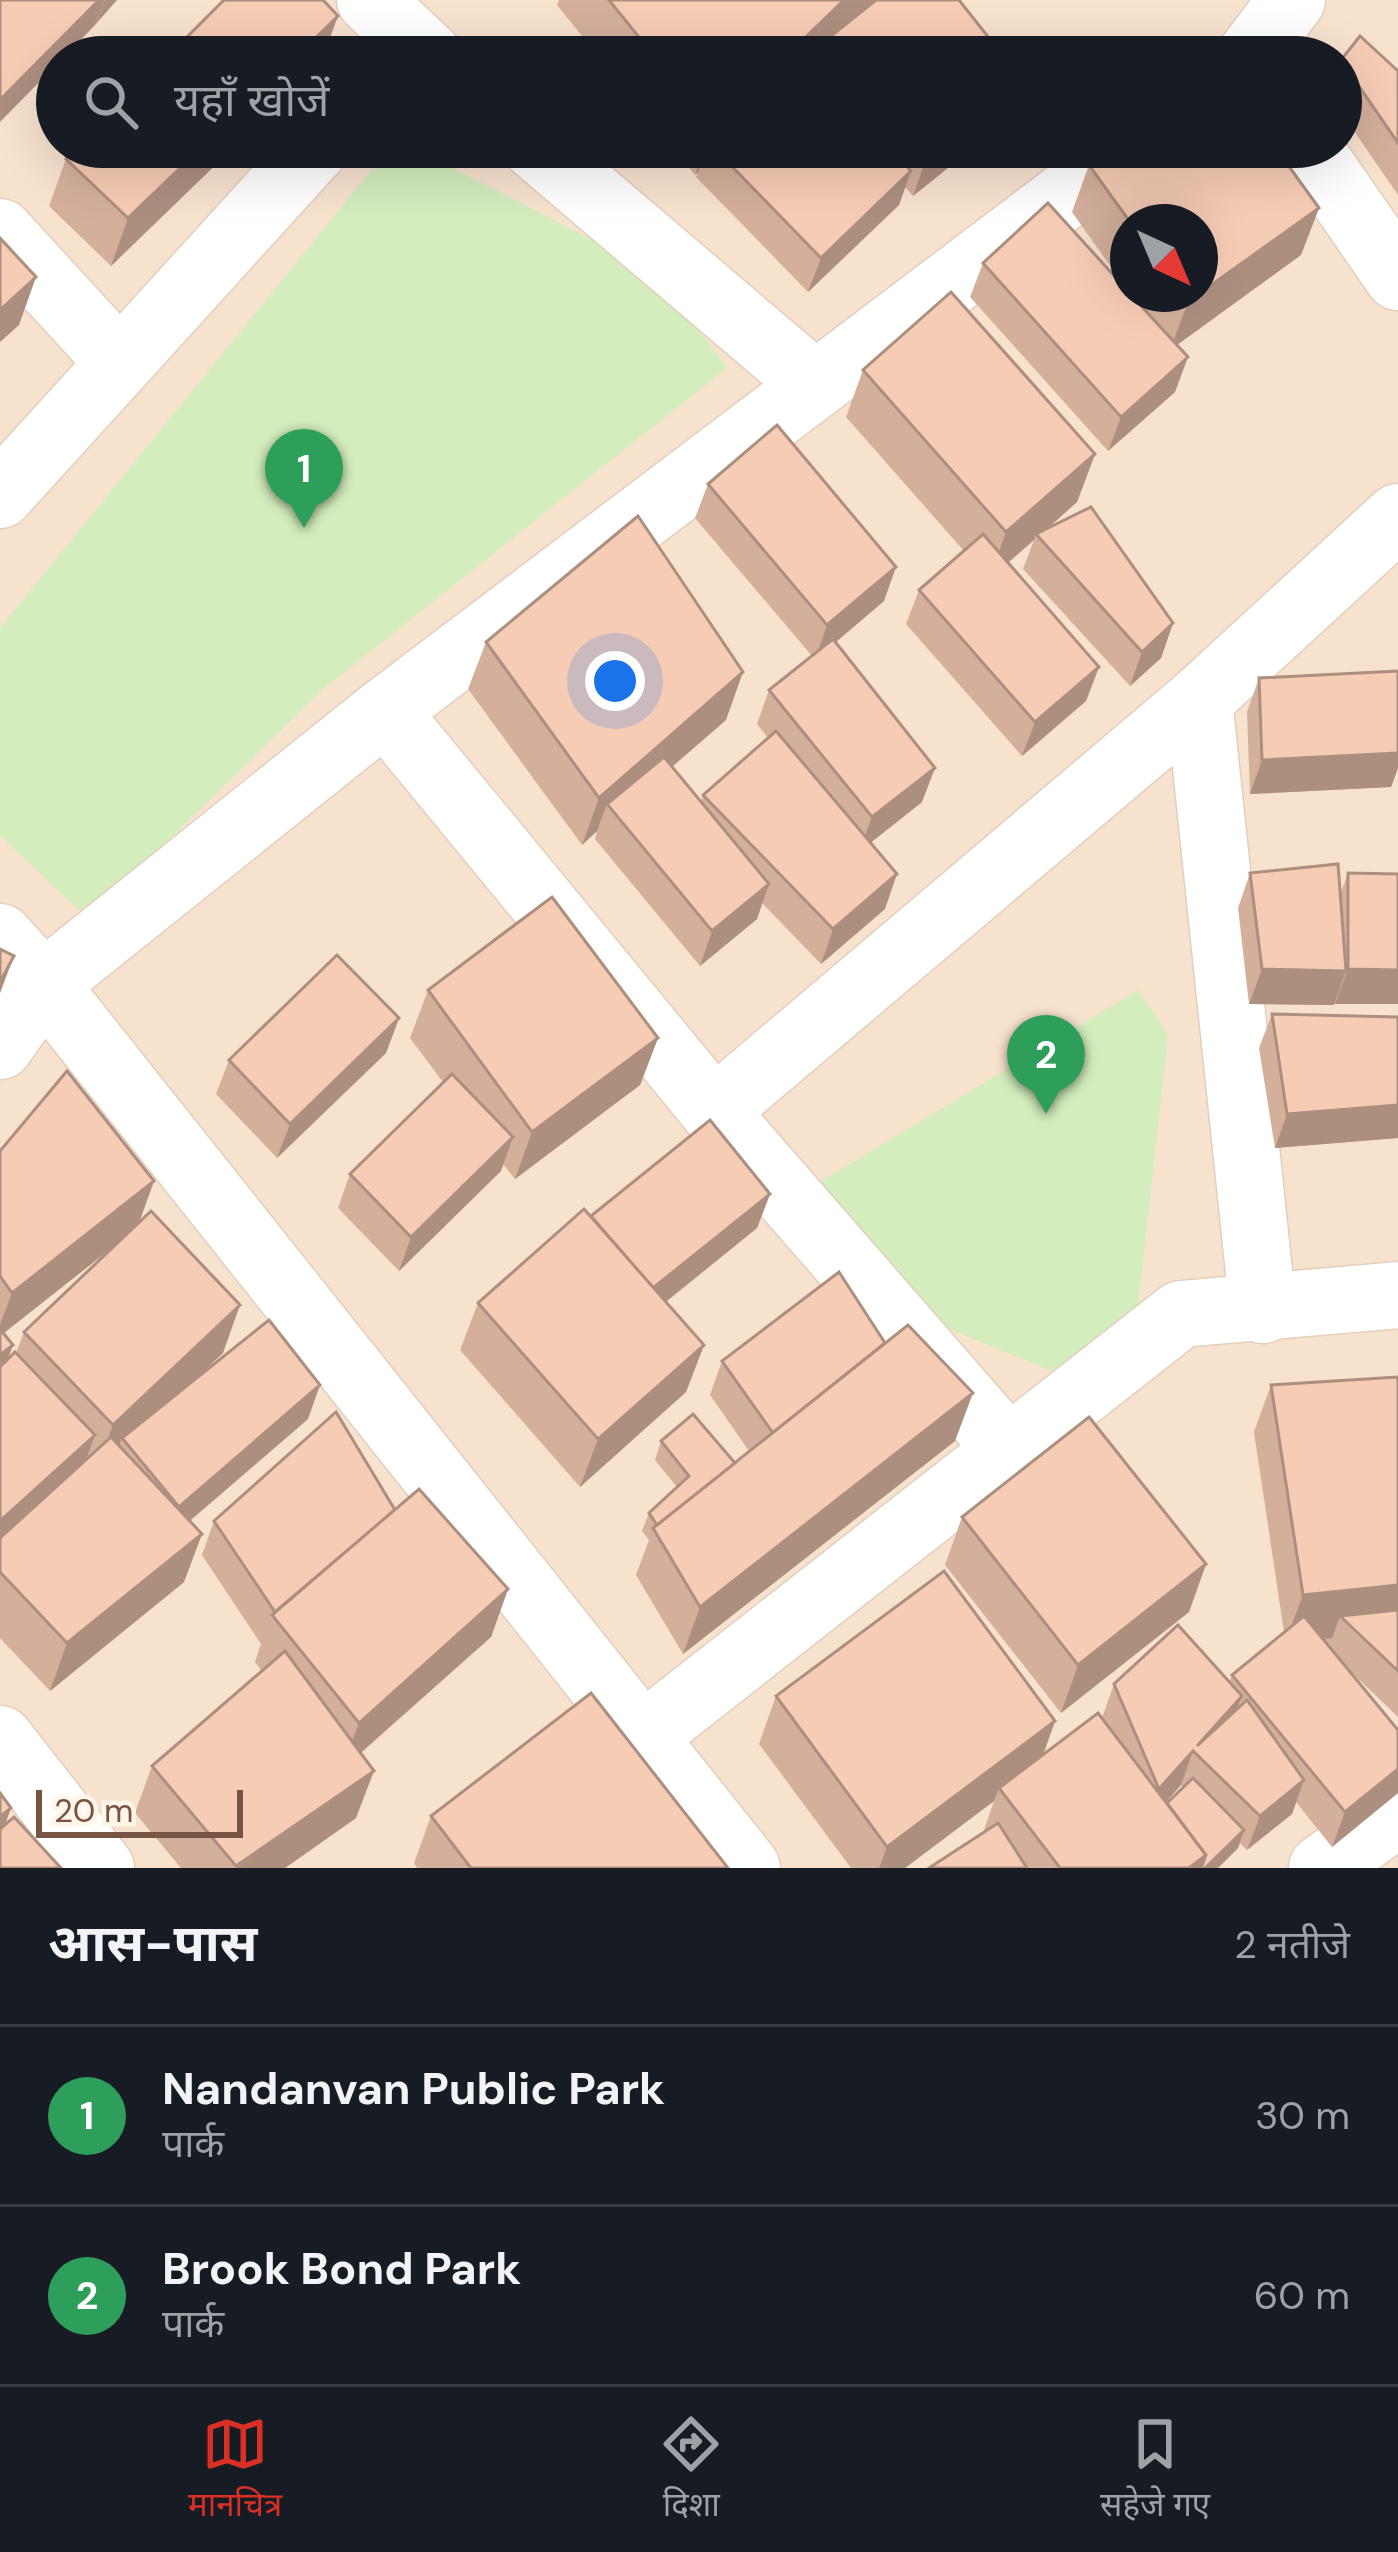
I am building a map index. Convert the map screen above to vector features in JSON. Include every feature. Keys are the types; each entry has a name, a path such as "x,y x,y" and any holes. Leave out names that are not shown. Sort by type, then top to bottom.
{"street":[{"path":"0,495 297,168"},
{"path":"561,168 813,383"},
{"path":"0,1046 43,985 385,710 1102,168"},
{"path":"1323,168 1398,277"},
{"path":"0,232 120,362"},
{"path":"714,1111 1199,700 1398,517"},
{"path":"1199,700 1263,1310"},
{"path":"385,710 714,1111 1008,1449"},
{"path":"0,937 747,1868"},
{"path":"642,1737 1181,1314 1398,1295"},
{"path":"0,1739 101,1868"},
{"path":"1322,1868 1398,1813"}],"shaded area":[{"path":"0,0 1398,0 1398,1868 0,1868"}],"green space":[{"path":"373,168 453,168 655,272 727,368 322,690 88,919 0,835 0,628"},
{"path":"1138,990 1168,1034 1135,1334 1086,1385 942,1326 800,1194"}],"building":[{"path":"0,0 99,0 63,36 36,36 36,64 0,100"},
{"path":"224,0 323,0 338,16 318,36 188,36"},
{"path":"609,0 844,0 807,36 638,36"},
{"path":"876,0 959,0 987,36 831,36"},
{"path":"1362,38 1398,71 1398,143 1362,91"},
{"path":"75,168 180,168 128,218"},
{"path":"733,168 908,168 911,171 821,258"},
{"path":"1091,168 1290,168 1319,208 1218,280 1218,204 1117,204"},
{"path":"1048,203 1110,271 1110,312 1147,312 1188,357 1121,417 983,263"},
{"path":"0,238 36,277 0,310"},
{"path":"951,292 1095,454 1006,532 863,370"},
{"path":"777,425 896,567 827,625 708,484"},
{"path":"1091,507 1173,623 1142,652 1036,534"},
{"path":"638,516 743,672 599,798 486,642"},
{"path":"983,534 1099,667 1035,722 919,590"},
{"path":"833,639 935,768 872,817 769,690"},
{"path":"1398,671 1398,753 1262,760 1259,678"},
{"path":"776,731 897,874 833,929 703,795"},
{"path":"664,757 769,884 712,931 607,804"},
{"path":"1338,864 1346,971 1262,969 1250,873"},
{"path":"1348,873 1398,874 1398,970 1348,969"},
{"path":"552,897 658,1038 532,1132 428,990"},
{"path":"0,949 14,956 0,982"},
{"path":"337,955 399,1018 290,1124 229,1060"},
{"path":"1272,1014 1398,1017 1398,1105 1287,1114"},
{"path":"67,1071 154,1181 12,1293 0,1276 0,1151"},
{"path":"452,1074 513,1137 411,1237 350,1174"},
{"path":"710,1120 770,1194 653,1288 591,1216"},
{"path":"584,1209 704,1345 598,1439 478,1303"},
{"path":"151,1211 240,1305 113,1425 24,1332"},
{"path":"839,1272 885,1343 773,1433 722,1361"},
{"path":"269,1320 320,1385 179,1507 122,1438"},
{"path":"908,1325 973,1393 700,1607 653,1528"},
{"path":"0,1329 13,1345 0,1355"},
{"path":"15,1352 95,1435 0,1521 0,1367"},
{"path":"1398,1377 1398,1585 1303,1595 1271,1385"},
{"path":"336,1412 395,1510 275,1612 214,1521"},
{"path":"693,1414 735,1463 657,1525 649,1513 689,1476 661,1441"},
{"path":"1089,1417 1206,1564 1078,1665 962,1517"},
{"path":"111,1437 202,1534 67,1643 0,1572 0,1538"},
{"path":"419,1489 508,1589 359,1723 272,1615"},
{"path":"944,1571 1055,1721 887,1847 776,1696"},
{"path":"1398,1610 1398,1671 1340,1616"},
{"path":"1304,1616 1398,1730 1398,1769 1345,1812 1232,1675"},
{"path":"1178,1625 1242,1696 1197,1746 1247,1700 1304,1780 1260,1816 1193,1751 1159,1789 1114,1684"},
{"path":"285,1651 374,1771 236,1866 152,1766"},
{"path":"591,1693 728,1868 471,1868 431,1816"},
{"path":"1098,1713 1206,1855 1189,1868 1060,1868 999,1788"},
{"path":"1193,1778 1244,1830 1205,1868 1201,1868 1206,1855 1167,1803"},
{"path":"0,1793 11,1808 0,1817"},
{"path":"14,1817 61,1868 0,1868 0,1829"},
{"path":"998,1823 1027,1868 929,1868"}],"place":[{"name":"Nandanvan Public Park","path":"304,528"},
{"name":"Brook Bond Park","path":"1046,1114"}]}
